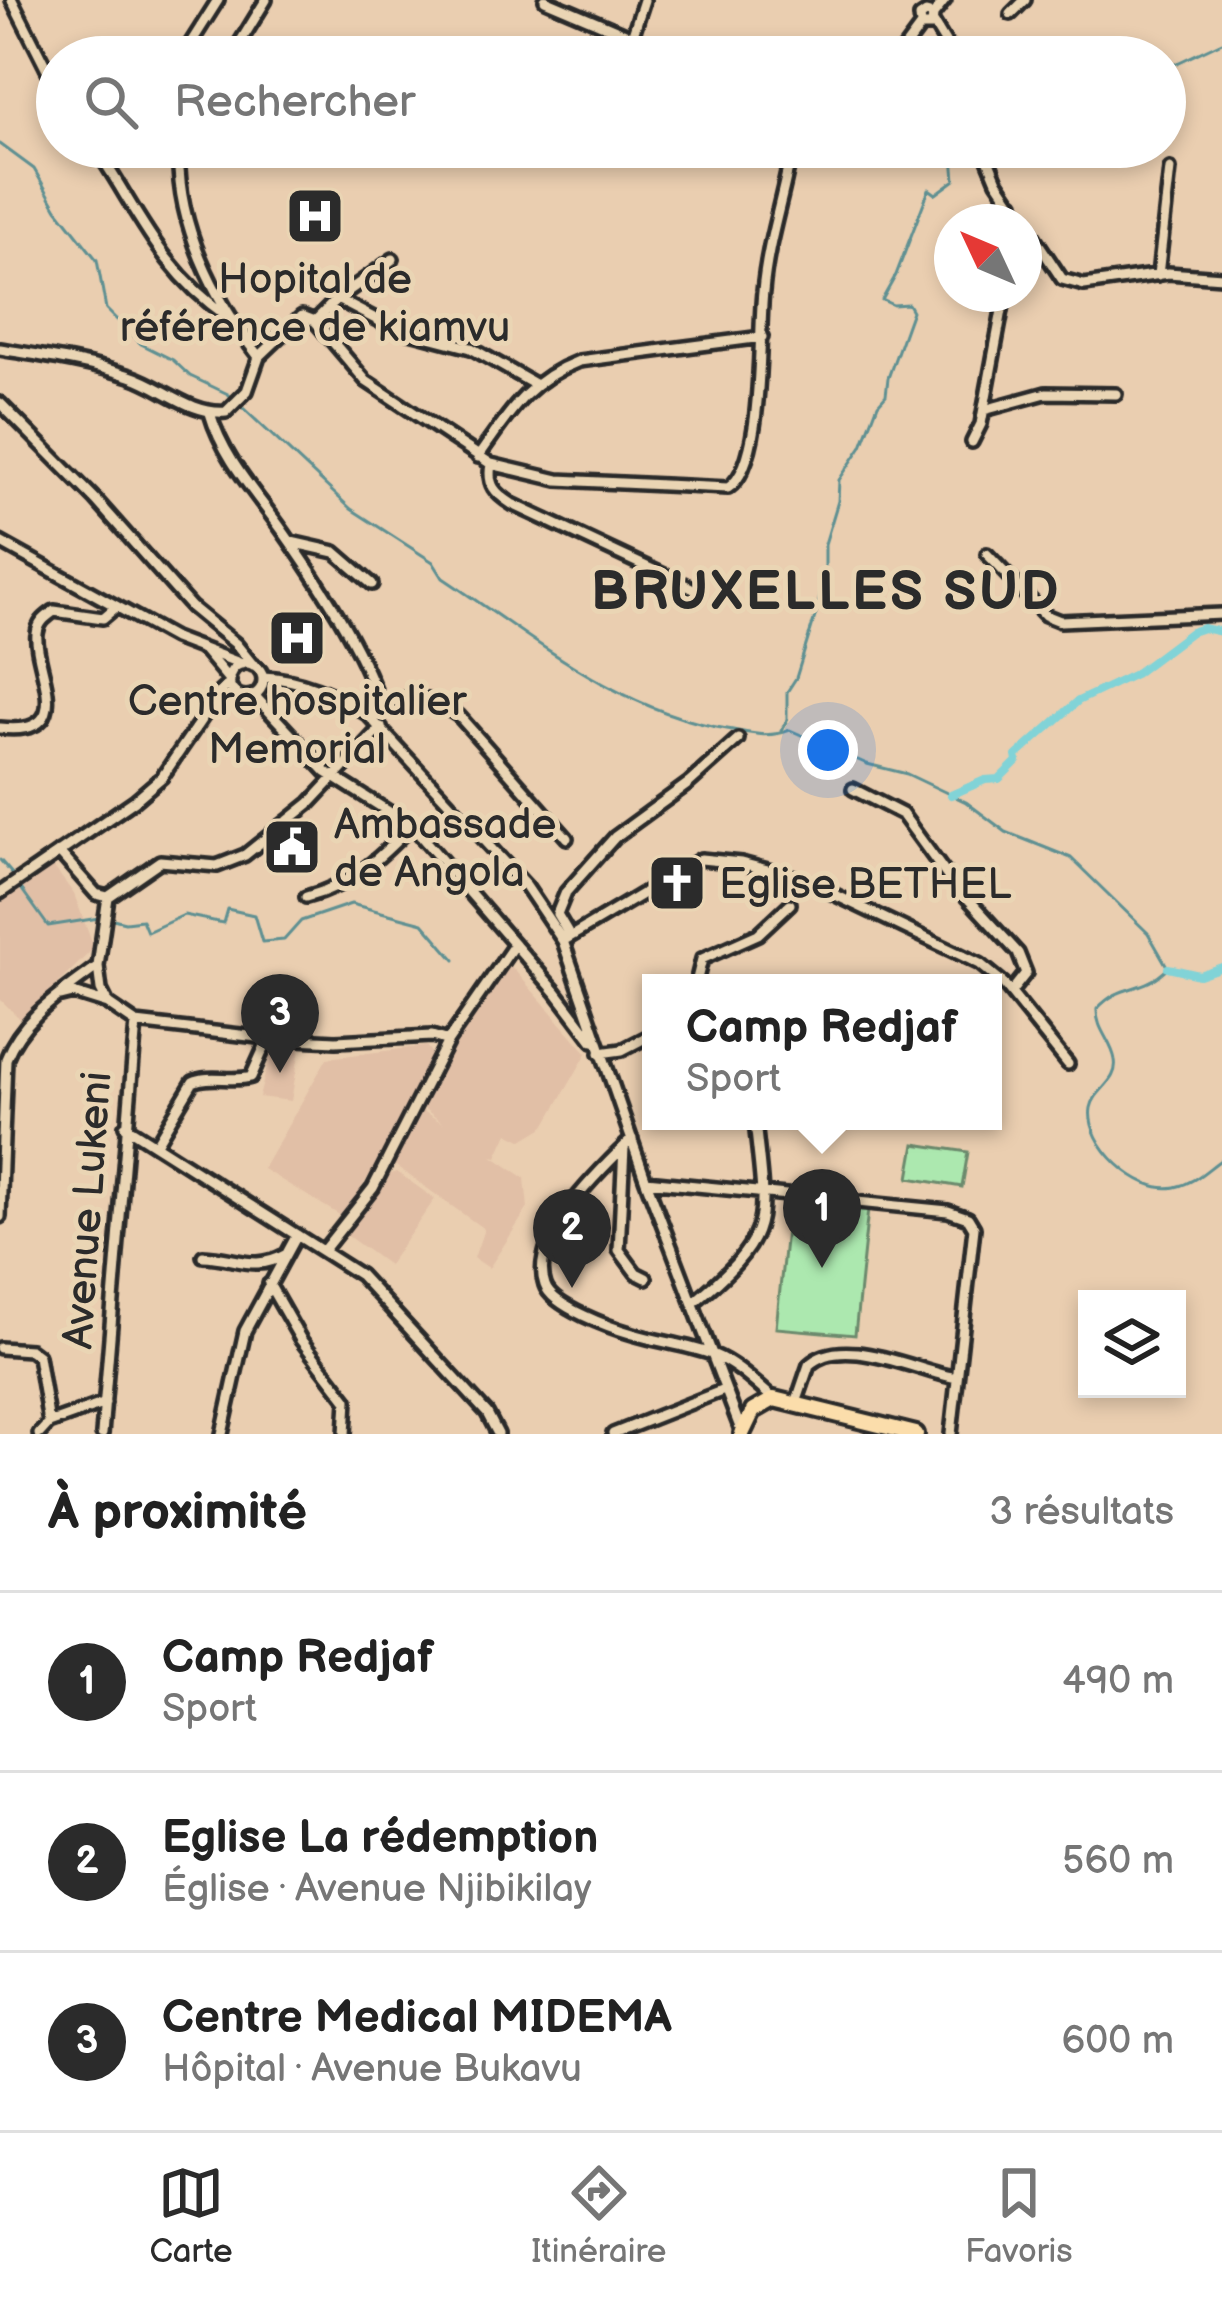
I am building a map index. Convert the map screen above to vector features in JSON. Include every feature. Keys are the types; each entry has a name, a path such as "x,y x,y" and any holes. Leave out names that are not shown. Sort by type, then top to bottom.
{"highway":[{"path":"741,1432 753,1411 774,1400 916,1434"}],"street":[{"path":"11,0 36,48"},
{"path":"195,36 218,0"},
{"path":"244,36 266,0"},
{"path":"544,0 630,36"},
{"path":"632,36 644,0"},
{"path":"914,36 921,26 930,28 945,0"},
{"path":"1011,14 1025,0"},
{"path":"933,19 942,36"},
{"path":"108,168 167,264 203,300 227,316"},
{"path":"180,168 189,226 227,316 259,357"},
{"path":"0,349 116,372 210,412 226,412 247,391 259,357 302,316 315,322 366,381 491,464 558,480 653,488 733,487 743,469 759,392 766,267 787,168"},
{"path":"991,168 1062,279 1084,285 1158,274 1222,277"},
{"path":"1158,274 1169,170"},
{"path":"315,322 393,259"},
{"path":"338,299 391,327 471,348 534,383"},
{"path":"972,442 984,410 1002,312"},
{"path":"478,457 534,383 579,361 762,337"},
{"path":"984,410 1046,393 1116,394"},
{"path":"0,403 96,500 191,607 236,644 248,665"},
{"path":"210,412 221,446 291,542 364,658 381,706"},
{"path":"491,464 488,479 496,494 512,504 694,589"},
{"path":"0,542 116,608 205,650 248,665 263,677 291,681 368,714 526,886 567,938"},
{"path":"291,542 335,552 372,584"},
{"path":"987,554 1045,615 1060,621 1222,614"},
{"path":"0,728 18,730 34,724 47,703 50,689 36,636 40,622 54,611 103,617 116,608"},
{"path":"205,650 238,695"},
{"path":"0,893 162,777 230,682 233,670 248,665"},
{"path":"254,695 263,677"},
{"path":"208,710 238,695 254,695 332,777 411,826 556,992 599,1049"},
{"path":"368,714 410,695 442,705 459,716 567,838"},
{"path":"108,1004 98,966 108,897 160,861 218,866 245,855 310,803 381,727"},
{"path":"738,739 729,752 628,825 566,892 557,914 628,1143 741,1432"},
{"path":"853,790 902,814 949,877 1018,953 1026,973 1011,992"},
{"path":"306,897 356,878 411,826"},
{"path":"59,852 96,894 108,897"},
{"path":"567,938 688,864 716,859 802,879 878,912 991,974"},
{"path":"698,974 702,959 758,934 790,904"},
{"path":"323,1251 373,1188 448,1041 514,945"},
{"path":"0,1217 6,1058 21,1030 98,966"},
{"path":"556,992 575,978"},
{"path":"1002,984 1068,1064"},
{"path":"58,996 73,993 108,1004 136,1023 336,1041 431,1036 448,1041"},
{"name":"Avenue Lukeni","path":"102,1434 136,1023"},
{"path":"156,1144 196,1079 251,1077 269,1037"},
{"path":"599,1049 633,1046 642,1040"},
{"path":"125,1126 370,1284 488,1413 498,1434"},
{"path":"693,1303 759,1233 764,1195 756,1130"},
{"path":"628,1143 619,1250 636,1274 646,1278"},
{"path":"628,1143 566,1210 545,1258 543,1282 563,1303 600,1323 714,1355 774,1400"},
{"path":"646,1181 948,1211 968,1218 974,1228 951,1434"},
{"path":"222,1434 239,1351 297,1235"},
{"path":"203,1256 258,1266 285,1255"},
{"path":"269,1284 301,1340 347,1400 345,1434"},
{"path":"0,1348 30,1350 38,1356 49,1423"},
{"path":"796,1403 809,1365 829,1353 863,1353 957,1378"},
{"path":"613,1434 724,1390"},
{"path":"39,1434 49,1423 105,1403"}],"shaded area":[{"name":"Hopital de référence de kiamvu","path":"298,190 327,190 324,205 330,207 323,248 297,246 300,214 292,211"},
{"path":"50,862 74,894 94,948 21,1020 0,999 0,901"},
{"path":"510,965 587,1053 545,1126 522,1140 508,1133 497,1157 492,1156 525,1178 528,1208 489,1268 474,1258 484,1229 389,1161 418,1108 444,1124 421,1106 457,1037"},
{"path":"273,1045 300,1049 291,1101 259,1097"},
{"path":"426,1046 433,1055 387,1147 343,1217 263,1169 327,1058"},
{"path":"397,1172 435,1199 388,1265 345,1234 387,1175"}],"green space":[{"path":"915,1144 968,1152 962,1187 909,1178"},
{"path":"789,1201 868,1209 855,1335 776,1328"}],"waterway":[{"path":"1186,59 1222,42"},
{"path":"0,144 34,169 57,209 97,260 106,309 141,344 228,394 351,509 433,562 443,578 543,647 613,689 687,720 758,734 790,730 867,764 907,774 966,802 1006,832 1071,858 1148,933 1168,968 1097,1009 1115,1068 1091,1108 1097,1137 1131,1175 1161,1187 1189,1182 1222,1159"},
{"path":"781,731 787,720 787,692 796,678 817,610 839,480 862,446 886,395 912,311 908,304 882,300 929,189 936,194 955,180 954,168"},
{"path":"951,795 999,779 1017,761 1016,756 1078,701 1135,674 1191,632 1203,628 1222,632"},
{"path":"0,860 14,876"},
{"path":"20,887 48,926 99,918"},
{"path":"109,918 142,920 147,932 184,915 223,923 227,909 254,915 262,942 284,940 301,921 351,904 423,923 455,960"},
{"path":"1168,968 1199,975 1222,967"}],"place":[{"name":"Hopital de référence de kiamvu","path":"315,216"},
{"name":"Centre hospitalier Memorial","path":"297,638"},
{"name":"Ambassade de Angola","path":"292,847"},
{"name":"Eglise BETHEL","path":"677,883"},
{"name":"Centre Medical MIDEMA","path":"280,1073"},
{"name":"Camp Redjaf","path":"822,1268"},
{"name":"Eglise La rédemption","path":"572,1288"}],"district":[{"name":"BRUXELLES SUD","path":"826,590"}]}
